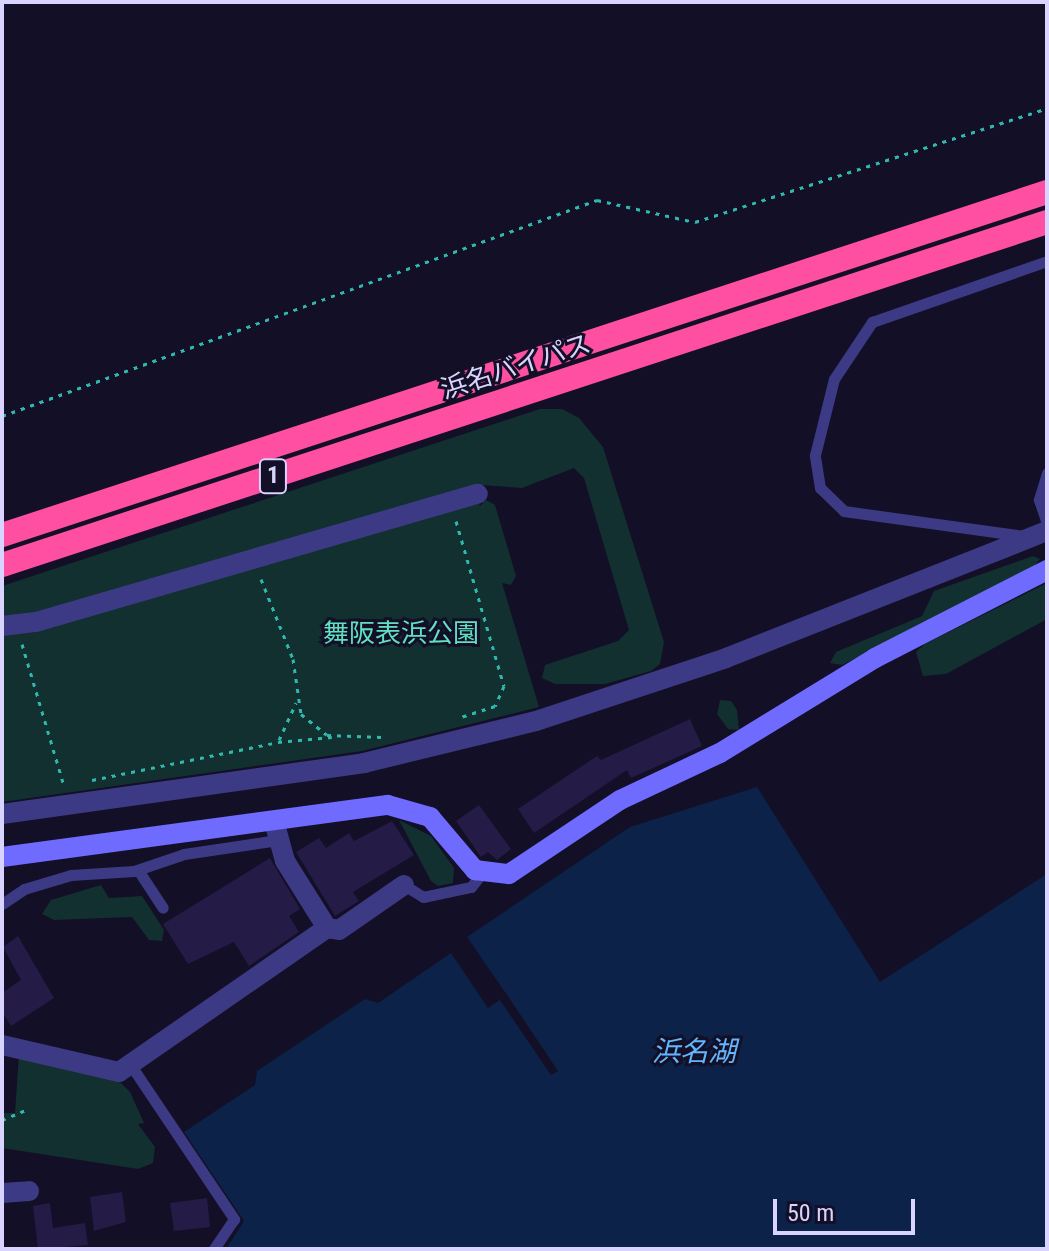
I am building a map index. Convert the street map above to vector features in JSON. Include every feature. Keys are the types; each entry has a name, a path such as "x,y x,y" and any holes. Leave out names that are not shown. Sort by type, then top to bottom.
{"highway":[{"name":"浜名バイパス","path":"2,535 1047,192"},
{"name":"浜名バイパス","path":"2,565 1047,222"}],"street":[{"path":"2,626 36,622 478,494"},
{"path":"2,814 272,779 483,735 726,658 1042,531"},
{"path":"2,857 276,830 403,806 441,826 467,862 482,873 509,874 620,800 720,753 875,658 1047,570"},
{"path":"276,830 285,861 327,928"},
{"path":"2,1045 119,1072 327,928 339,930 404,885"},
{"path":"2,1193 29,1191"}],"lane":[{"path":"1047,261 872,322 834,379 815,455 820,488 844,511 1042,531 1039,500 1047,473"},
{"path":"2,904 24,889 55,878 138,870 184,854 276,830"},
{"path":"138,870 163,908"},
{"path":"404,885 423,897 471,887 482,873"},
{"path":"130,1064 234,1219 214,1249"}],"path":[{"path":"2,416 597,200 695,222 1047,108"},
{"path":"450,721 495,706 504,686 451,507"},
{"path":"260,578 293,659 296,703 278,742"},
{"path":"22,643 64,786"},
{"path":"296,703 317,730 338,736"},
{"path":"49,789 278,742 338,736 396,736"},
{"path":"2,1120 28,1109"}],"green space":[{"path":"540,409 562,409 579,418 603,447 664,642 660,664 651,671 605,684 555,684 542,678 545,665 618,641 629,630 584,478 574,468 522,488 481,485 35,615 2,618 2,586"},
{"name":"舞阪表浜公園","path":"486,500 495,505 516,576 511,585 502,583 539,707 362,751 2,802 2,634 478,502 480,506"},
{"path":"1033,556 1040,559 1031,570 842,665 830,663 836,652 922,616 934,591"},
{"path":"1047,583 1047,619 946,674 923,676 916,652 925,644"},
{"path":"720,700 731,701 737,710 739,730 728,729 717,714"},
{"path":"399,820 431,836 454,868 453,883 438,886 431,881"},
{"path":"101,885 109,898 142,896 164,930 162,941 149,940 132,917 54,920 42,914 51,900"},
{"path":"19,1054 117,1079 130,1092 144,1123 138,1124 155,1147 153,1163 138,1169 2,1148 2,1113 15,1113"}],"water":[{"name":"浜名湖","path":"757,787 880,982 1047,874 1047,1249 226,1249 244,1221 184,1132 255,1085 257,1071 365,999 378,1003 451,953 488,1008 507,995 467,937 630,827"}],"pier":[{"path":"507,995 558,1071 551,1075 500,1000"}],"building":[{"path":"690,719 702,746 631,778 627,770 534,833 518,809 597,756 601,760"},
{"path":"479,805 511,849 497,860 488,852 481,857 456,821"},
{"path":"392,821 414,855 353,892 359,901 335,916 296,852 319,838 326,848 349,833 354,841"},
{"path":"270,858 300,909 289,916 299,932 249,966 234,942 188,964 163,924"},
{"path":"18,936 54,998 11,1026 2,1012 2,993 21,980 3,947"},
{"path":"122,1192 126,1222 94,1231 90,1197"},
{"path":"207,1198 210,1227 174,1231 170,1203"},
{"path":"50,1203 53,1228 85,1223 88,1245 38,1249 33,1206"}]}
